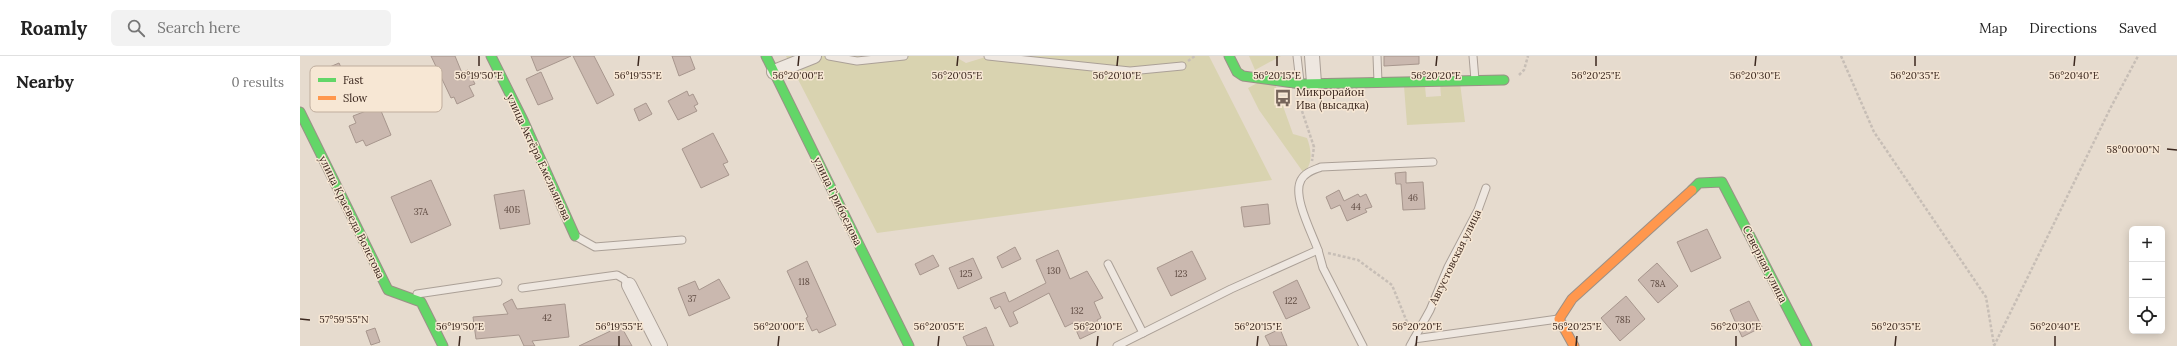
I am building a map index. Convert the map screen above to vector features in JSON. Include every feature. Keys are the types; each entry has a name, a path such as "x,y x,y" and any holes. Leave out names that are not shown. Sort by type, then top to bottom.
{"street":[{"name":"улица Актёра Емельянова","path":"491,56 523,120 575,236"},
{"name":"улица Грибоедова","path":"766,56 909,346"},
{"path":"774,72 814,56"},
{"path":"1229,56 1239,74 1307,83 1504,80"},
{"path":"1307,83 1312,56"},
{"name":"улица Краеведа Волегова","path":"300,112 388,290 421,302 443,346"},
{"name":"Северная улица","path":"1559,319 1572,298 1699,184 1722,182 1808,346"},
{"path":"629,285 660,346"},
{"path":"1559,319 1574,346"}],"lane":[{"path":"829,56 857,60 904,56"},
{"path":"988,56 1130,71 1182,66"},
{"path":"1297,56 1307,83"},
{"path":"1377,56 1378,82"},
{"path":"1474,56 1475,81"},
{"path":"1363,346 1323,268 1298,194 1301,179 1310,171 1321,167 1433,162"},
{"name":"Августовская улица","path":"1410,346 1430,310 1448,267 1478,210 1486,188"},
{"path":"575,236 582,242 595,247 682,240"},
{"path":"1117,346 1231,289 1318,250"},
{"path":"1108,264 1143,333"},
{"path":"522,288 617,275 624,279 629,285"},
{"path":"405,296 498,282"},
{"path":"1414,339 1559,319"}],"path":[{"path":"1840,56 1874,132 1986,297 1994,346"},
{"path":"1994,346 2111,107 2138,56"},
{"path":"1302,111 1314,147 1310,171"},
{"path":"1318,250 1358,260 1392,285 1414,339"}],"shaded area":[{"path":"786,56 954,56 966,63 989,56 1209,56 1272,180 877,233"},
{"path":"1249,56 1281,56 1255,70"},
{"path":"1261,81 1275,84 1293,134 1307,138 1311,156 1309,166 1303,172 1259,110 1248,88"},
{"path":"1460,83 1465,122 1407,125 1404,86 1425,86 1426,97 1441,96 1440,84"}],"building":[{"path":"431,56 455,56 462,73 468,70 475,84 469,86 474,96 457,104 454,97 451,98 442,79 442,66 436,66"},
{"path":"531,56 571,56 537,71"},
{"path":"573,56 594,56 614,95 597,104"},
{"path":"672,56 690,56 695,69 679,76"},
{"path":"1384,56 1419,56 1419,64 1384,66"},
{"path":"339,63 340,66 332,66"},
{"path":"541,72 553,99 538,105 526,79"},
{"path":"687,91 689,96 693,94 698,104 694,106 697,111 678,120 668,101"},
{"path":"646,103 652,114 639,121 634,109"},
{"path":"363,112 381,112 391,135 366,146 363,140 356,143 349,126 356,123 353,116"},
{"path":"713,133 728,162 723,164 729,175 701,188 682,149"},
{"path":"1406,172 1406,183 1423,182 1425,209 1403,210 1401,184 1396,184 1395,173"},
{"path":"431,180 451,225 411,243 391,197"},
{"path":"524,190 530,224 500,229 494,195"},
{"path":"1339,190 1344,201 1358,194 1360,197 1366,194 1372,207 1365,209 1367,212 1347,221 1340,205 1331,209 1326,197"},
{"path":"1268,204 1270,224 1244,227 1241,207"},
{"path":"1707,229 1721,258 1691,272 1677,242"},
{"path":"1015,247 1021,259 1002,268 997,257"},
{"path":"1058,250 1070,279 1087,271 1103,298 1094,302 1101,318 1097,320 1101,329 1080,339 1073,323 1065,327 1049,293 1013,312 1018,323 1010,327 1000,306 995,309 990,298 1005,292 1009,302 1046,283 1036,260"},
{"path":"1192,251 1206,279 1171,296 1157,268"},
{"path":"933,255 939,266 920,275 915,264"},
{"path":"973,258 982,278 958,289 949,268"},
{"path":"807,261 836,325 819,333 817,329 812,331 806,318 808,317 787,271"},
{"path":"1657,263 1678,286 1658,303 1638,280"},
{"path":"719,279 730,298 689,316 678,288 695,281 699,290"},
{"path":"1297,280 1310,308 1286,319 1273,292"},
{"path":"1626,296 1645,319 1620,341 1601,318"},
{"path":"512,299 517,309 565,304 569,337 532,341 535,346 524,346 519,335 476,339 473,317 508,314 503,304"},
{"path":"1749,301 1762,327 1742,337 1730,310"},
{"path":"621,326 632,346 579,346"},
{"path":"986,327 994,346 967,346 963,337"},
{"path":"375,328 380,342 371,345 366,331"},
{"path":"1280,329 1287,346 1270,346 1265,336"}],"traffic: fast":[{"path":"491,56 523,120 575,236"},
{"path":"766,56 909,346"},
{"path":"1229,56 1237,72 1243,76 1301,84 1504,80"},
{"path":"300,112 388,290 421,302 443,346"},
{"path":"1692,190 1699,183 1722,182 1807,346"}],"traffic: slow":[{"path":"1574,346 1559,319 1572,299 1692,190"}],"place":[{"name":"Микрорайон Ива (высадка)","path":"1283,98"}]}
